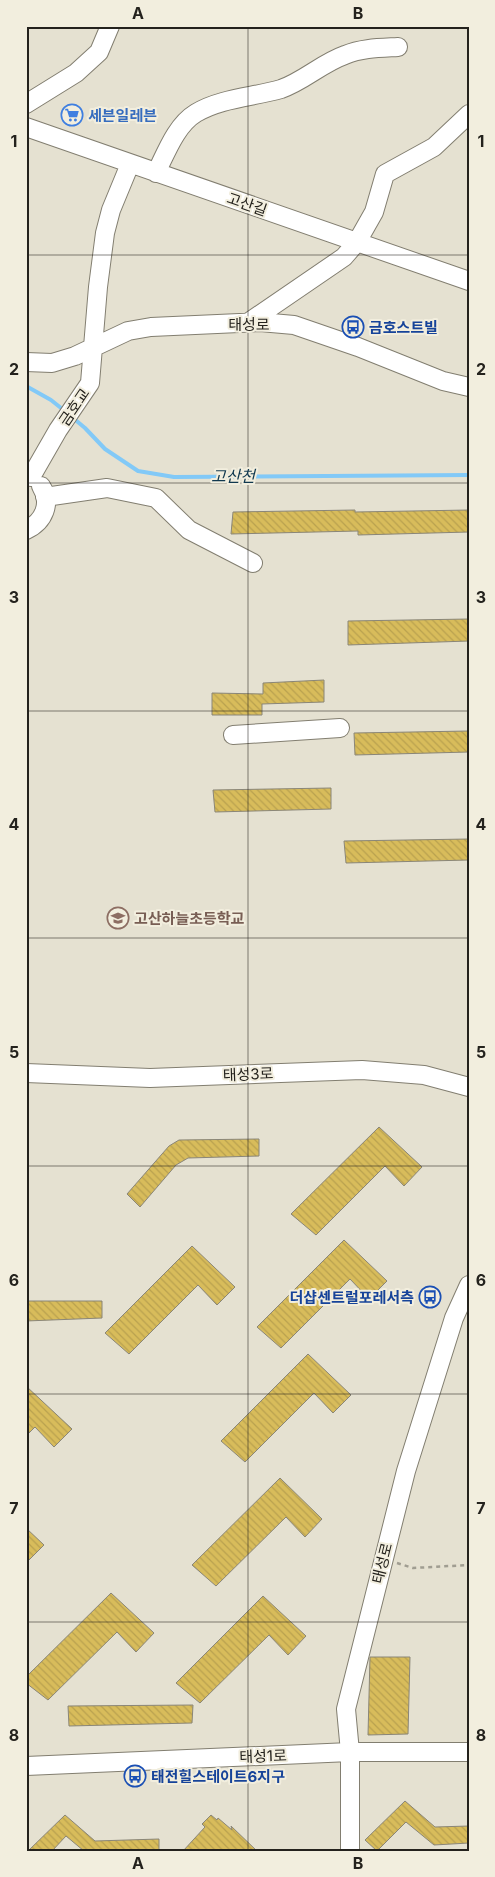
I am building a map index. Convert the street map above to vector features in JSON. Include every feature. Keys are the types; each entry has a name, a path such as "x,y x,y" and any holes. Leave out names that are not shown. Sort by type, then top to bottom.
{"street":[{"path":"26,104 76,73 93,58 99,52 110,26"},
{"path":"156,173 174,138 184,124 195,114 212,106 295,84 343,55 358,50 398,47"},
{"path":"249,322 344,257 357,242 374,212 385,174 434,148 469,114"},
{"name":"고산길","path":"26,127 469,282"},
{"path":"94,346 98,287 105,233 111,210 130,164"},
{"name":"태성로","path":"26,362 52,363 74,356 128,331 151,327 249,322 294,325 358,347 443,381 468,386"},
{"name":"금호교","path":"28,476 90,383 94,346"},
{"path":"26,530 34,527 41,520 45,511 45,496 39,483 28,476"},
{"path":"45,496 107,488 156,498 189,530 253,563"},
{"path":"233,735 340,728"},
{"name":"태성3로","path":"26,1073 150,1078 362,1070 424,1075 469,1087"},
{"name":"태성로","path":"350,1851 350,1752 346,1710 408,1462 454,1318 469,1285"},
{"name":"태성1로","path":"26,1766 350,1752 469,1752"}],"path":[{"path":"383,1559 413,1568 469,1565"}],"building":[{"path":"355,510 355,512 469,510 469,532 358,535 358,531 231,534 233,512"},
{"path":"469,619 469,641 348,645 348,621"},
{"path":"324,680 324,702 262,704 262,715 212,715 212,693 263,694 263,683"},
{"path":"469,731 469,752 355,755 354,733"},
{"path":"331,788 331,809 215,812 213,790"},
{"path":"469,839 469,860 346,863 344,841"},
{"path":"379,1127 422,1167 404,1186 385,1166 316,1235 291,1214"},
{"path":"259,1139 259,1156 188,1158 176,1165 140,1207 127,1194 169,1146 179,1140"},
{"path":"344,1240 387,1281 369,1299 350,1279 281,1348 257,1327"},
{"path":"192,1246 235,1287 217,1305 198,1285 129,1354 105,1333"},
{"path":"26,1301 102,1301 102,1318 26,1321"},
{"path":"308,1354 351,1395 333,1413 314,1393 245,1462 221,1441"},
{"path":"26,1386 72,1429 54,1447 35,1427 26,1436"},
{"path":"280,1478 322,1519 305,1537 286,1517 216,1586 192,1565"},
{"path":"26,1528 44,1545 26,1563"},
{"path":"111,1593 154,1633 136,1652 117,1632 48,1700 26,1683 26,1677"},
{"path":"263,1596 306,1636 288,1655 269,1635 200,1703 176,1683"},
{"path":"370,1657 410,1657 408,1734 368,1735"},
{"path":"193,1705 192,1723 69,1726 68,1706"},
{"path":"405,1801 435,1827 469,1826 469,1843 434,1845 406,1822 377,1851 365,1840"},
{"path":"65,1815 95,1841 159,1839 159,1851 84,1851 66,1836 52,1851 28,1851"},
{"path":"211,1815 217,1820 218,1818 232,1830 231,1826 257,1851 183,1851 205,1827 202,1824"}],"waterway":[{"name":"고산천","path":"26,386 51,400 66,412"},
{"name":"고산천","path":"73,418 105,449 138,471 174,477 469,475"}],"place":[{"name":"세븐일레븐","path":"72,115"},
{"name":"금호스트빌","path":"353,327"},
{"name":"고산하늘초등학교","path":"118,918"},
{"name":"더샵센트럴포레서측","path":"430,1297"},
{"name":"태전힐스테이트6지구","path":"135,1776"}]}
